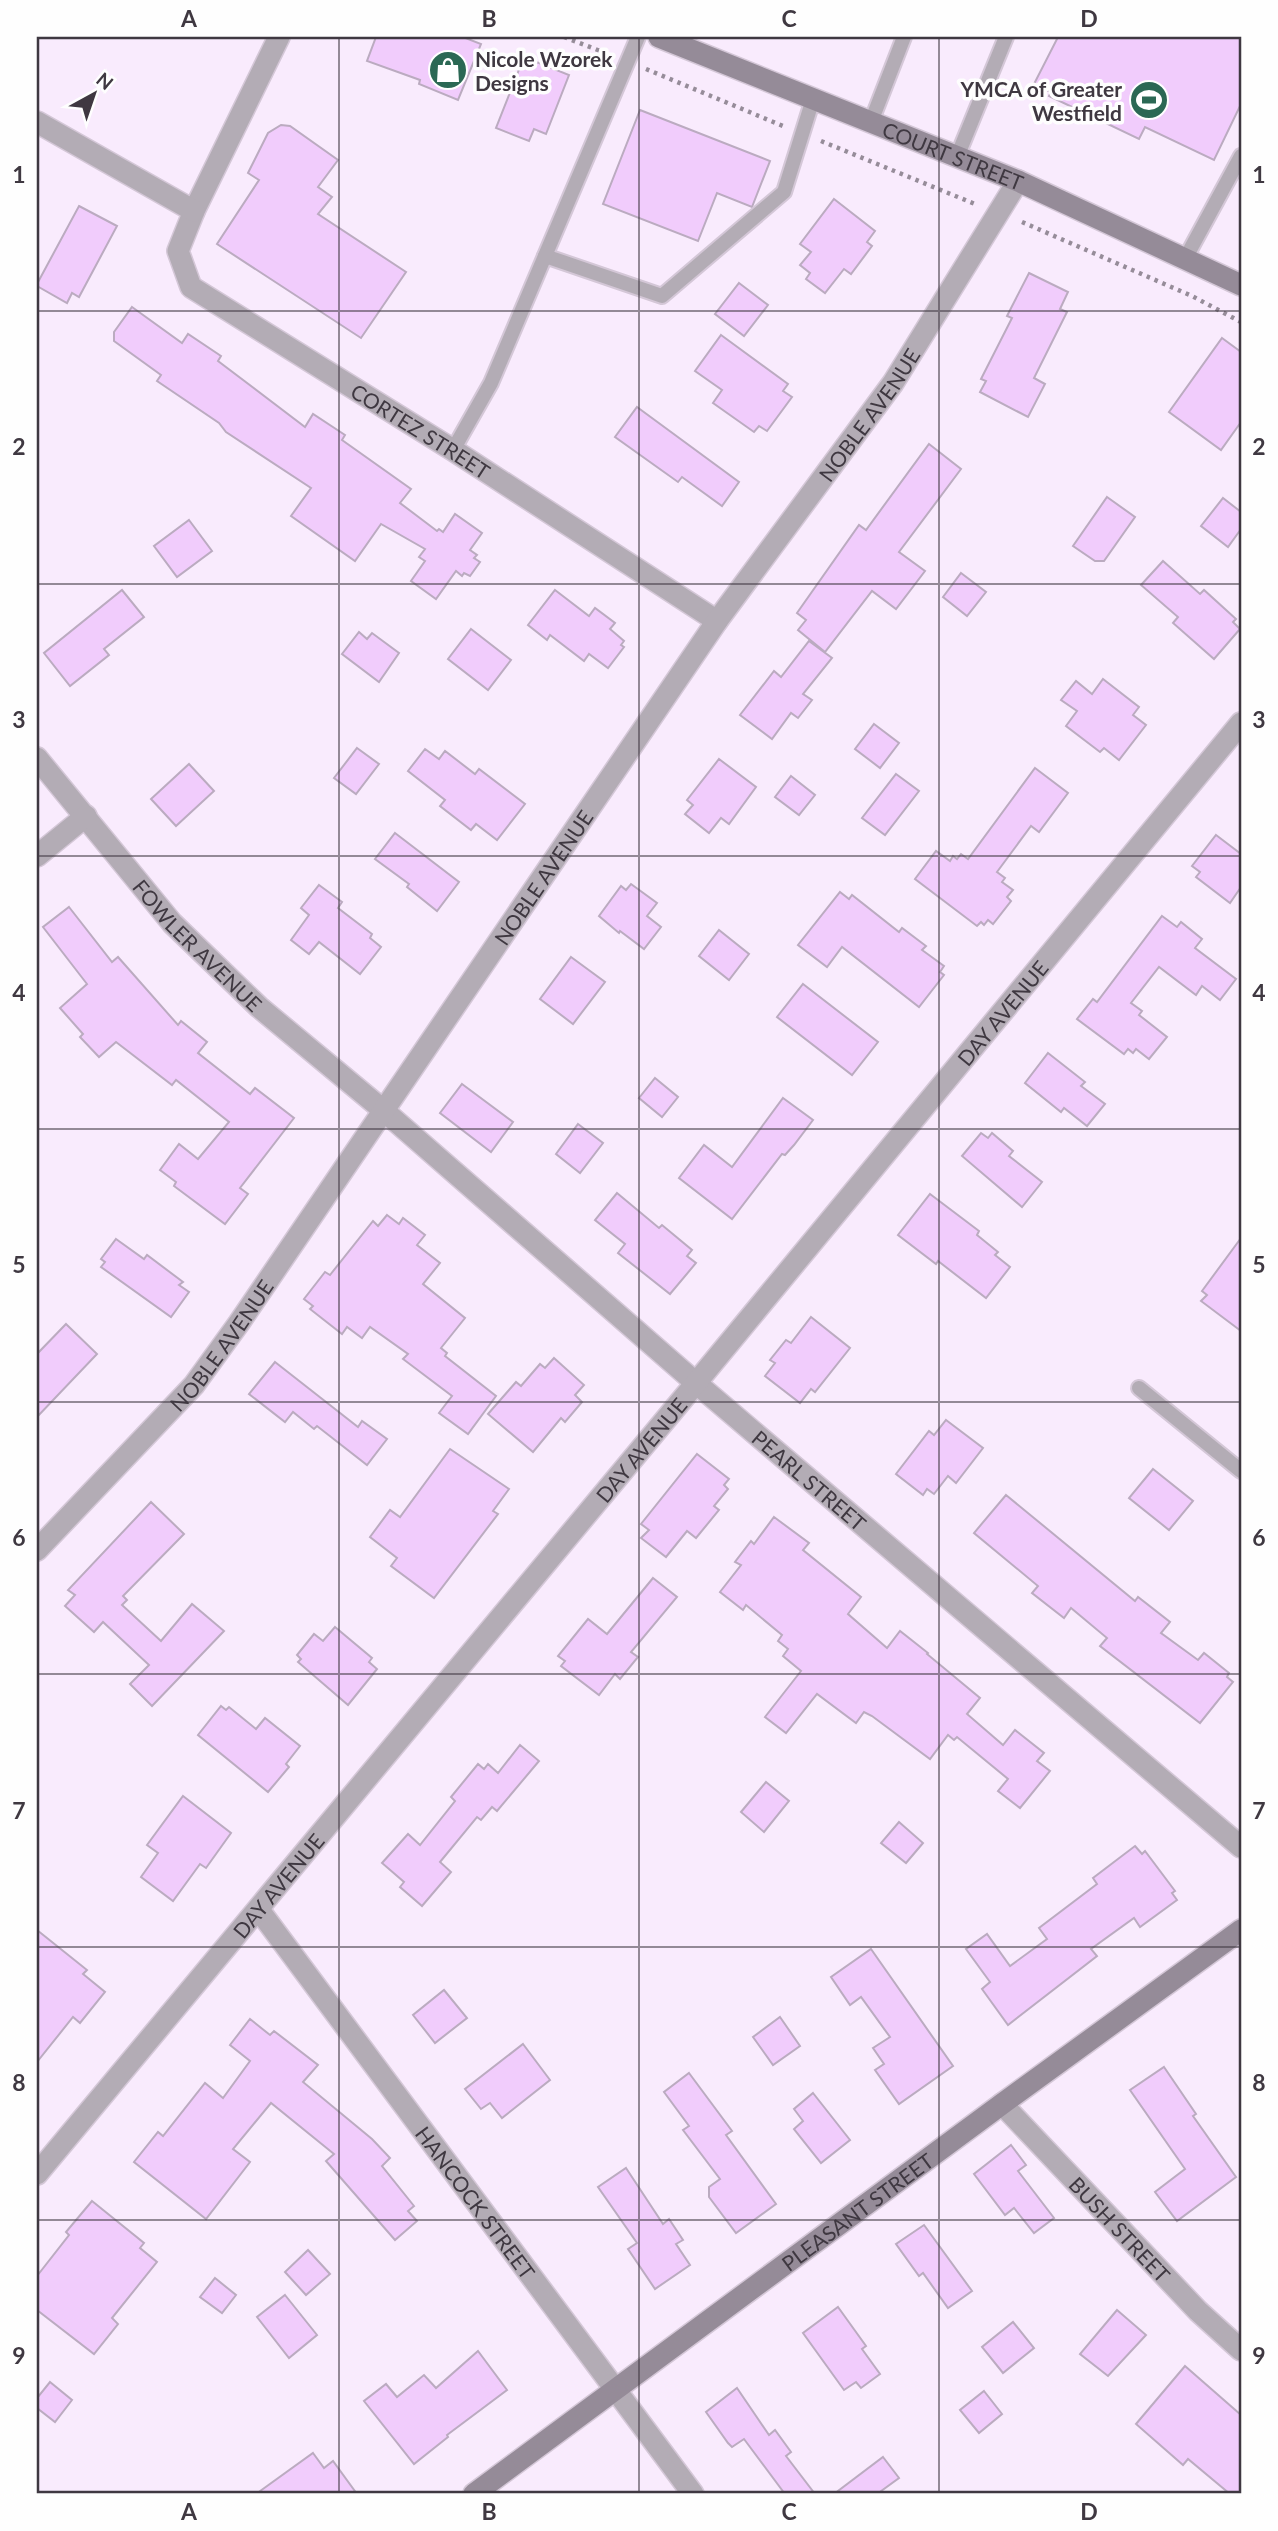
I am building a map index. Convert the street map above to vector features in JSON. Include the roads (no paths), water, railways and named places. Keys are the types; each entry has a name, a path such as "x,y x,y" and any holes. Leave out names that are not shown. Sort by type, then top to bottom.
{"street":[{"name":"CORTEZ STREET","path":"279,37 194,211 178,251 191,287 453,450 717,621"},
{"name":"COURT STREET","path":"668,38 1018,181 1241,285"},
{"path":"37,122 194,211"},
{"name":"NOBLE AVENUE","path":"37,1550 194,1385 247,1312 717,621 893,383 1018,181"},
{"name":"DAY AVENUE","path":"37,2175 1241,723"},
{"name":"FOWLER AVENUE","path":"37,758 172,923 259,1007 383,1110"},
{"path":"37,856 86,816"},
{"name":"PEARL STREET","path":"383,1110 696,1383 1241,1847"},
{"name":"HANCOCK STREET","path":"259,1910 693,2494"},
{"name":"PLEASANT STREET","path":"474,2494 1241,1930"},
{"name":"BUSH STREET","path":"1002,2104 1198,2311 1241,2350"}],"lane":[{"path":"453,450 491,383 638,37"},
{"path":"871,122 904,37"},
{"path":"957,157 1006,37"},
{"path":"545,256 662,296 784,192 813,99"},
{"path":"1185,259 1241,156"},
{"path":"1139,1388 1241,1471"}],"place":[{"name":"Nicole Wzorek Designs","path":"448,70"},
{"name":"YMCA of Greater Westfield","path":"1149,100"}]}
